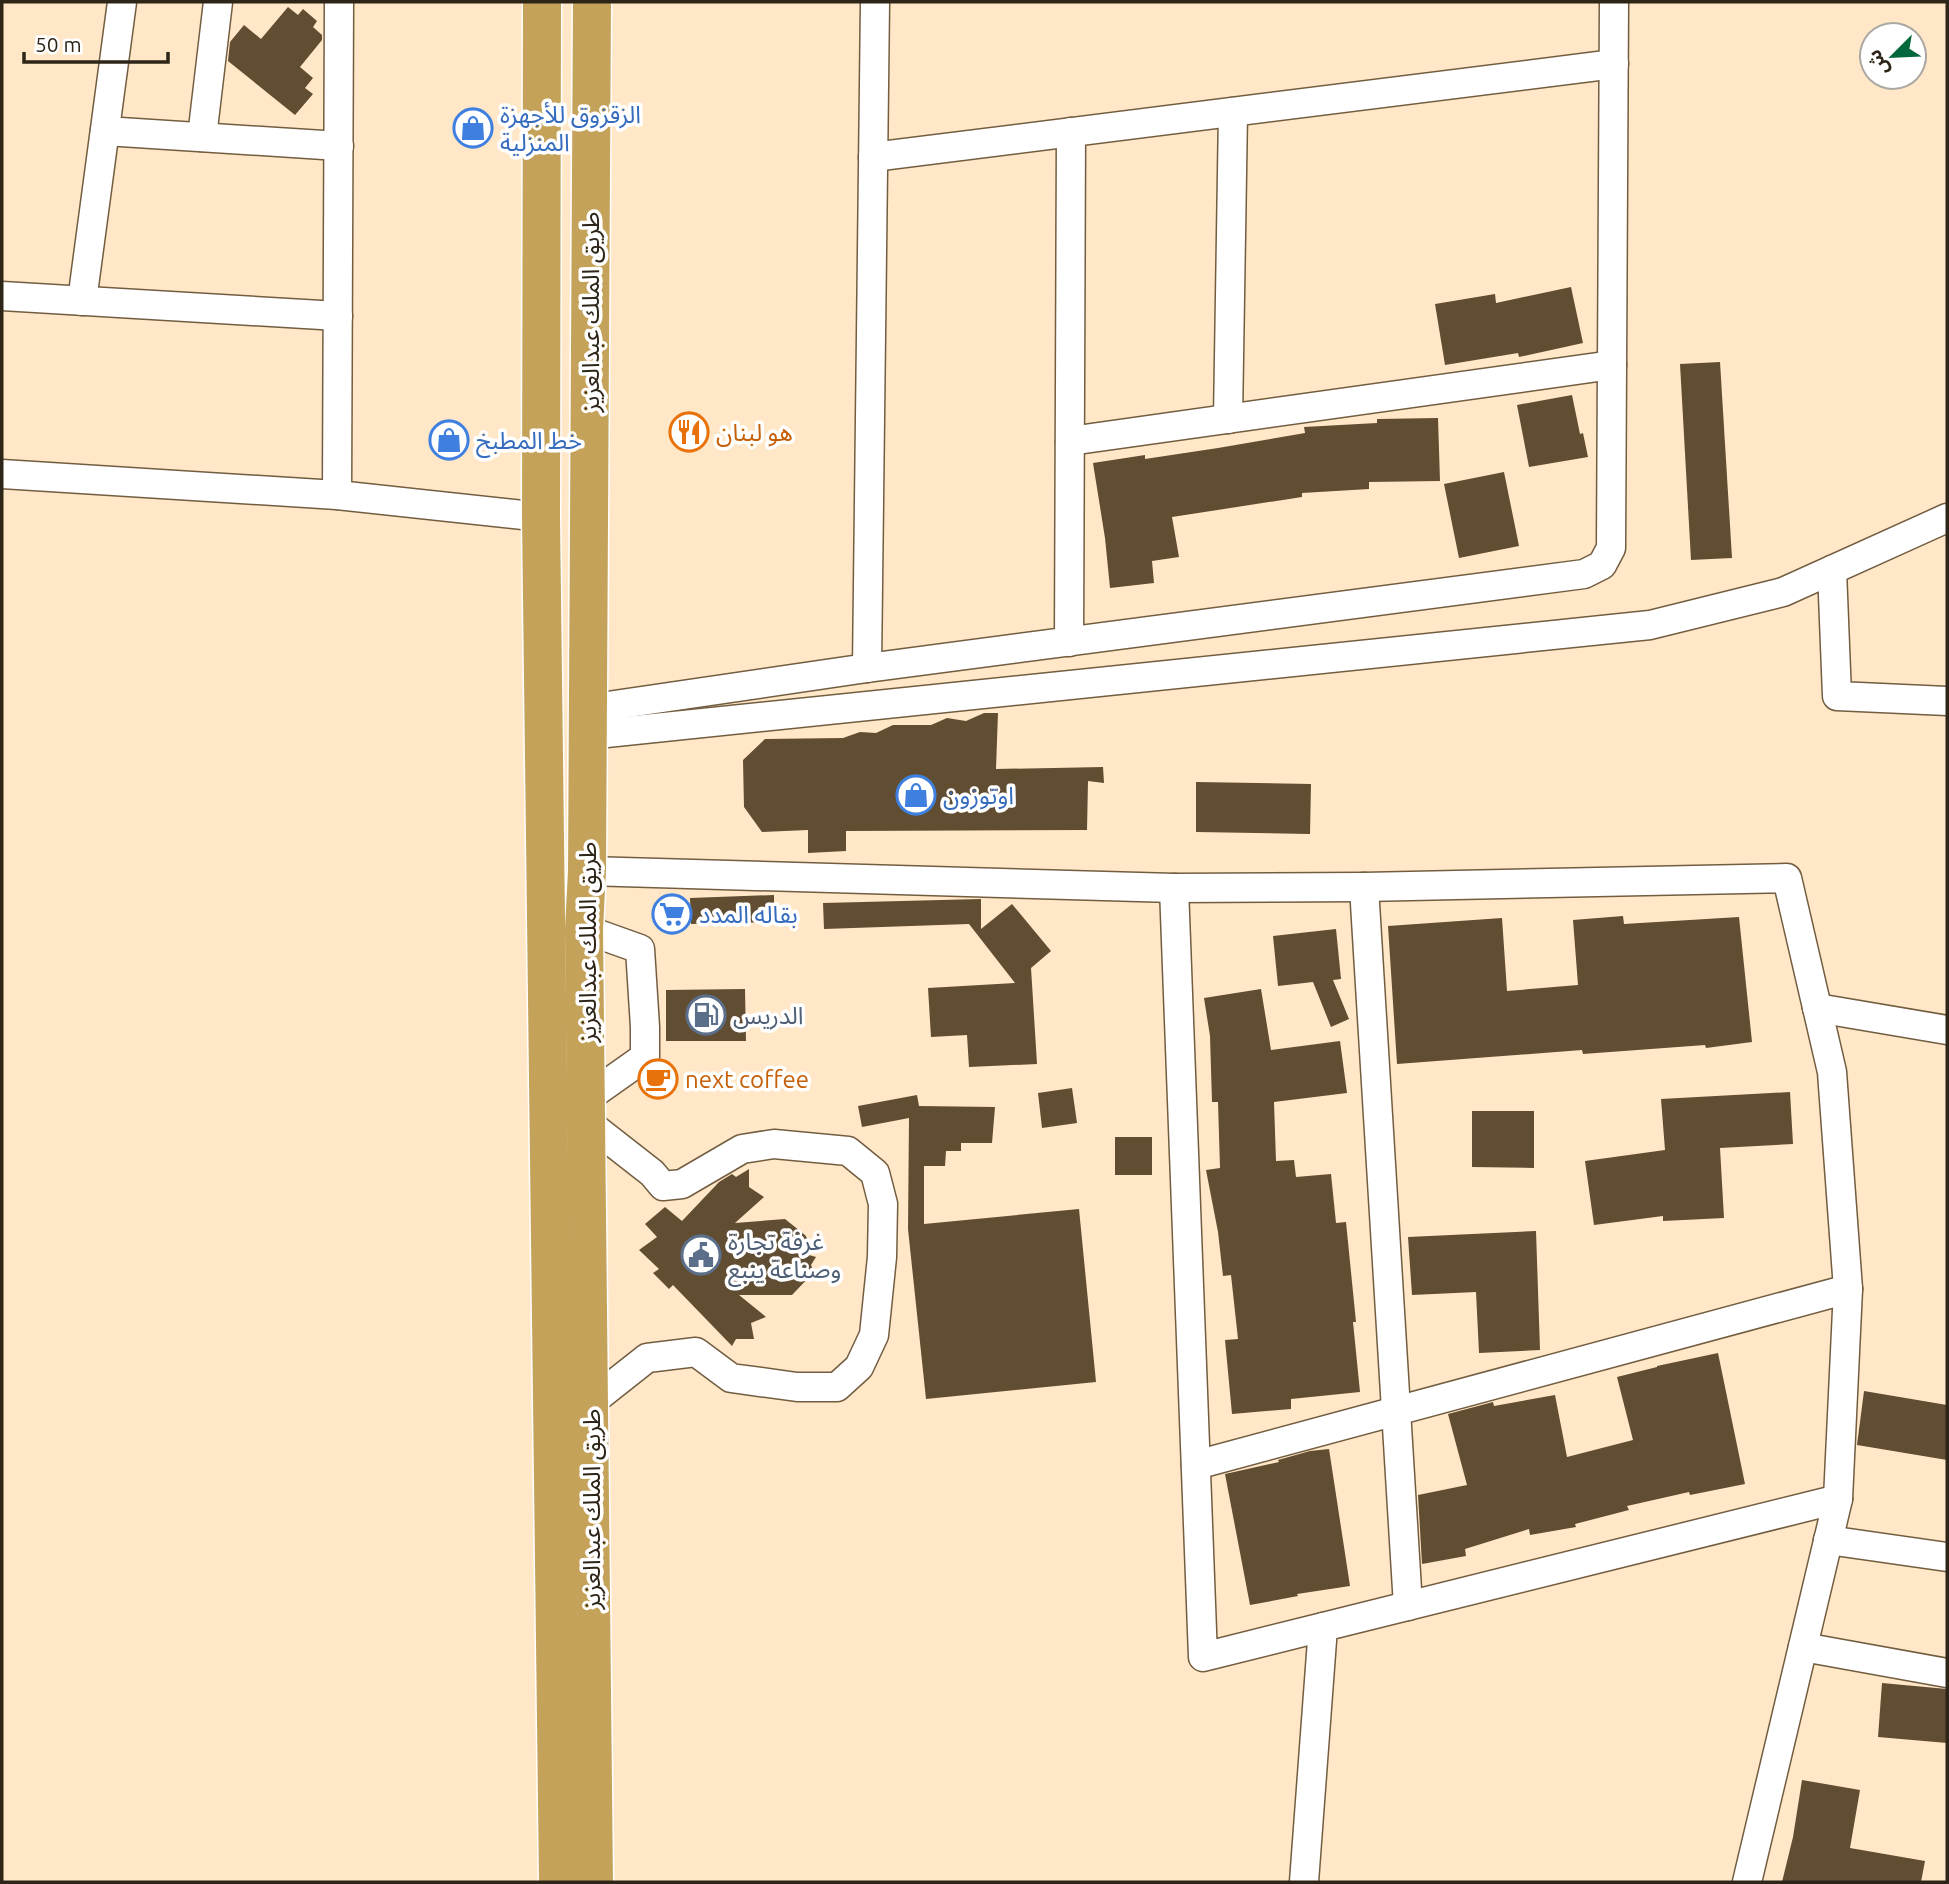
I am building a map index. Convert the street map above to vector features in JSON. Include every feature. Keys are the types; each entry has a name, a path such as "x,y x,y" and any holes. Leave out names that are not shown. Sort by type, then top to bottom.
{"highway":[{"name":"طريق الملك عبدالعزيز","path":"542,2 541,517 558,1882"},
{"name":"طريق الملك عبدالعزيز","path":"592,2 587,871 584,929 588,1110 594,1882"}],"street":[{"path":"82,301 122,2"},
{"path":"202,137 218,2"},
{"path":"337,495 340,2"},
{"path":"867,668 875,2"},
{"path":"587,722 867,668 1584,574 1602,565 1611,548 1614,2"},
{"path":"873,157 1614,64"},
{"path":"1228,419 1233,112"},
{"path":"105,131 339,146"},
{"path":"1069,642 1071,132"},
{"path":"2,296 338,316"},
{"path":"1070,441 1612,365"},
{"path":"2,474 337,495 541,517"},
{"path":"587,722 1650,625 1783,592 1947,518"},
{"path":"1832,570 1837,696 1947,701"},
{"path":"587,871 1174,888 1787,878 1832,1072 1848,1289 1838,1499 1747,1882"},
{"path":"1364,887 1408,1606"},
{"path":"1174,888 1203,1657 1838,1499"},
{"path":"584,929 640,949 645,1027 645,1057 588,1110 663,1186 682,1184 742,1149 774,1144 848,1151 875,1173 883,1204 882,1257 874,1335 859,1367 837,1387 797,1387 731,1378 696,1352 647,1358 590,1404"},
{"path":"1817,1008 1947,1030"},
{"path":"1196,1465 1848,1289"},
{"path":"1828,1539 1947,1557"},
{"path":"1304,1882 1323,1627"},
{"path":"1803,1647 1947,1673"}],"building":[{"path":"288,7 298,15 303,9 317,21 313,27 322,35 322,40 300,67 313,78 305,88 313,94 295,115 228,61 230,42 244,25 261,39"},
{"path":"1571,287 1583,343 1519,357 1518,353 1445,365 1435,304 1495,294 1496,303"},
{"path":"1720,362 1732,558 1691,560 1680,364"},
{"path":"1572,395 1588,457 1529,467 1517,405"},
{"path":"1438,418 1440,481 1369,482 1369,489 1302,493 1302,497 1172,517 1179,557 1152,561 1154,583 1110,588 1093,463 1145,455 1145,459 1218,448 1305,433 1304,427 1377,423 1377,419"},
{"path":"1504,472 1519,546 1459,558 1444,484"},
{"name":"اوتوزون","path":"984,713 998,713 996,769 1103,767 1104,783 1088,781 1087,830 846,831 846,851 808,853 808,830 762,832 744,807 743,760 765,739 843,738 860,732 876,733 893,725 931,725 947,718 966,721"},
{"path":"1196,782 1311,784 1310,834 1196,832"},
{"path":"774,895 774,922 691,924 690,898"},
{"path":"981,899 981,929 1012,904 1051,951 1031,968 1037,1064 969,1067 967,1035 931,1037 928,988 1015,983 969,924 824,929 823,903"},
{"path":"1623,916 1624,924 1739,917 1752,1042 1706,1048 1705,1045 1583,1054 1582,1050 1397,1064 1388,926 1502,918 1507,991 1578,985 1573,920"},
{"path":"1336,929 1341,979 1333,980 1349,1019 1331,1027 1313,982 1278,986 1273,936"},
{"name":"الدريس","path":"745,989 746,1041 666,1041 666,990"},
{"path":"1261,989 1271,1050 1340,1041 1347,1093 1274,1102 1276,1161 1294,1160 1296,1177 1331,1174 1336,1223 1346,1222 1360,1392 1291,1399 1291,1409 1232,1414 1225,1340 1238,1339 1231,1275 1223,1276 1206,1170 1220,1168 1218,1102 1212,1102 1210,1036 1204,998"},
{"path":"1072,1088 1077,1123 1042,1128 1038,1093"},
{"path":"1790,1092 1793,1144 1720,1148 1724,1218 1663,1221 1663,1216 1594,1225 1585,1161 1665,1150 1661,1099"},
{"path":"917,1095 919,1106 995,1107 992,1143 961,1143 961,1151 946,1151 945,1166 924,1166 924,1224 1079,1209 1096,1382 926,1399 908,1229 909,1118 862,1127 858,1106"},
{"path":"1472,1111 1534,1111 1534,1168 1472,1167"},
{"path":"1115,1137 1152,1137 1152,1175 1115,1175"},
{"path":"749,1169 749,1187 764,1197 735,1223 785,1219 805,1235 811,1244 809,1255 816,1257 811,1265 814,1272 792,1295 739,1295 766,1317 751,1323 754,1339 736,1339 732,1346 673,1285 669,1289 653,1273 659,1269 639,1250 657,1237 645,1224 665,1207 682,1221 719,1182 732,1174 736,1177"},
{"path":"1536,1231 1540,1350 1479,1353 1476,1292 1412,1295 1408,1237"},
{"path":"1718,1353 1745,1484 1690,1495 1689,1492 1627,1506 1629,1510 1575,1524 1576,1527 1530,1535 1529,1529 1465,1549 1466,1556 1422,1564 1418,1495 1467,1485 1448,1414 1493,1402 1494,1406 1555,1395 1567,1457 1633,1440 1617,1377"},
{"path":"1864,1391 1947,1405 1947,1460 1857,1445"},
{"path":"1329,1449 1350,1586 1250,1605 1225,1474 1279,1462 1278,1460 1310,1451"},
{"path":"1882,1683 1947,1689 1947,1743 1878,1737"},
{"path":"1802,1780 1860,1790 1850,1848 1925,1861 1921,1882 1782,1882 1793,1837"}],"place":[{"name":"الزقزوق للأجهزة المنزلية","path":"473,128"},
{"name":"هو لبنان","path":"689,432"},
{"name":"خط المطبخ","path":"449,440"},
{"name":"اوتوزون","path":"916,795"},
{"name":"بقاله المدد","path":"672,914"},
{"name":"الدريس","path":"706,1015"},
{"name":"next coffee","path":"658,1079"},
{"name":"غرفة تجارة وصناعة ينبع","path":"701,1255"}]}
